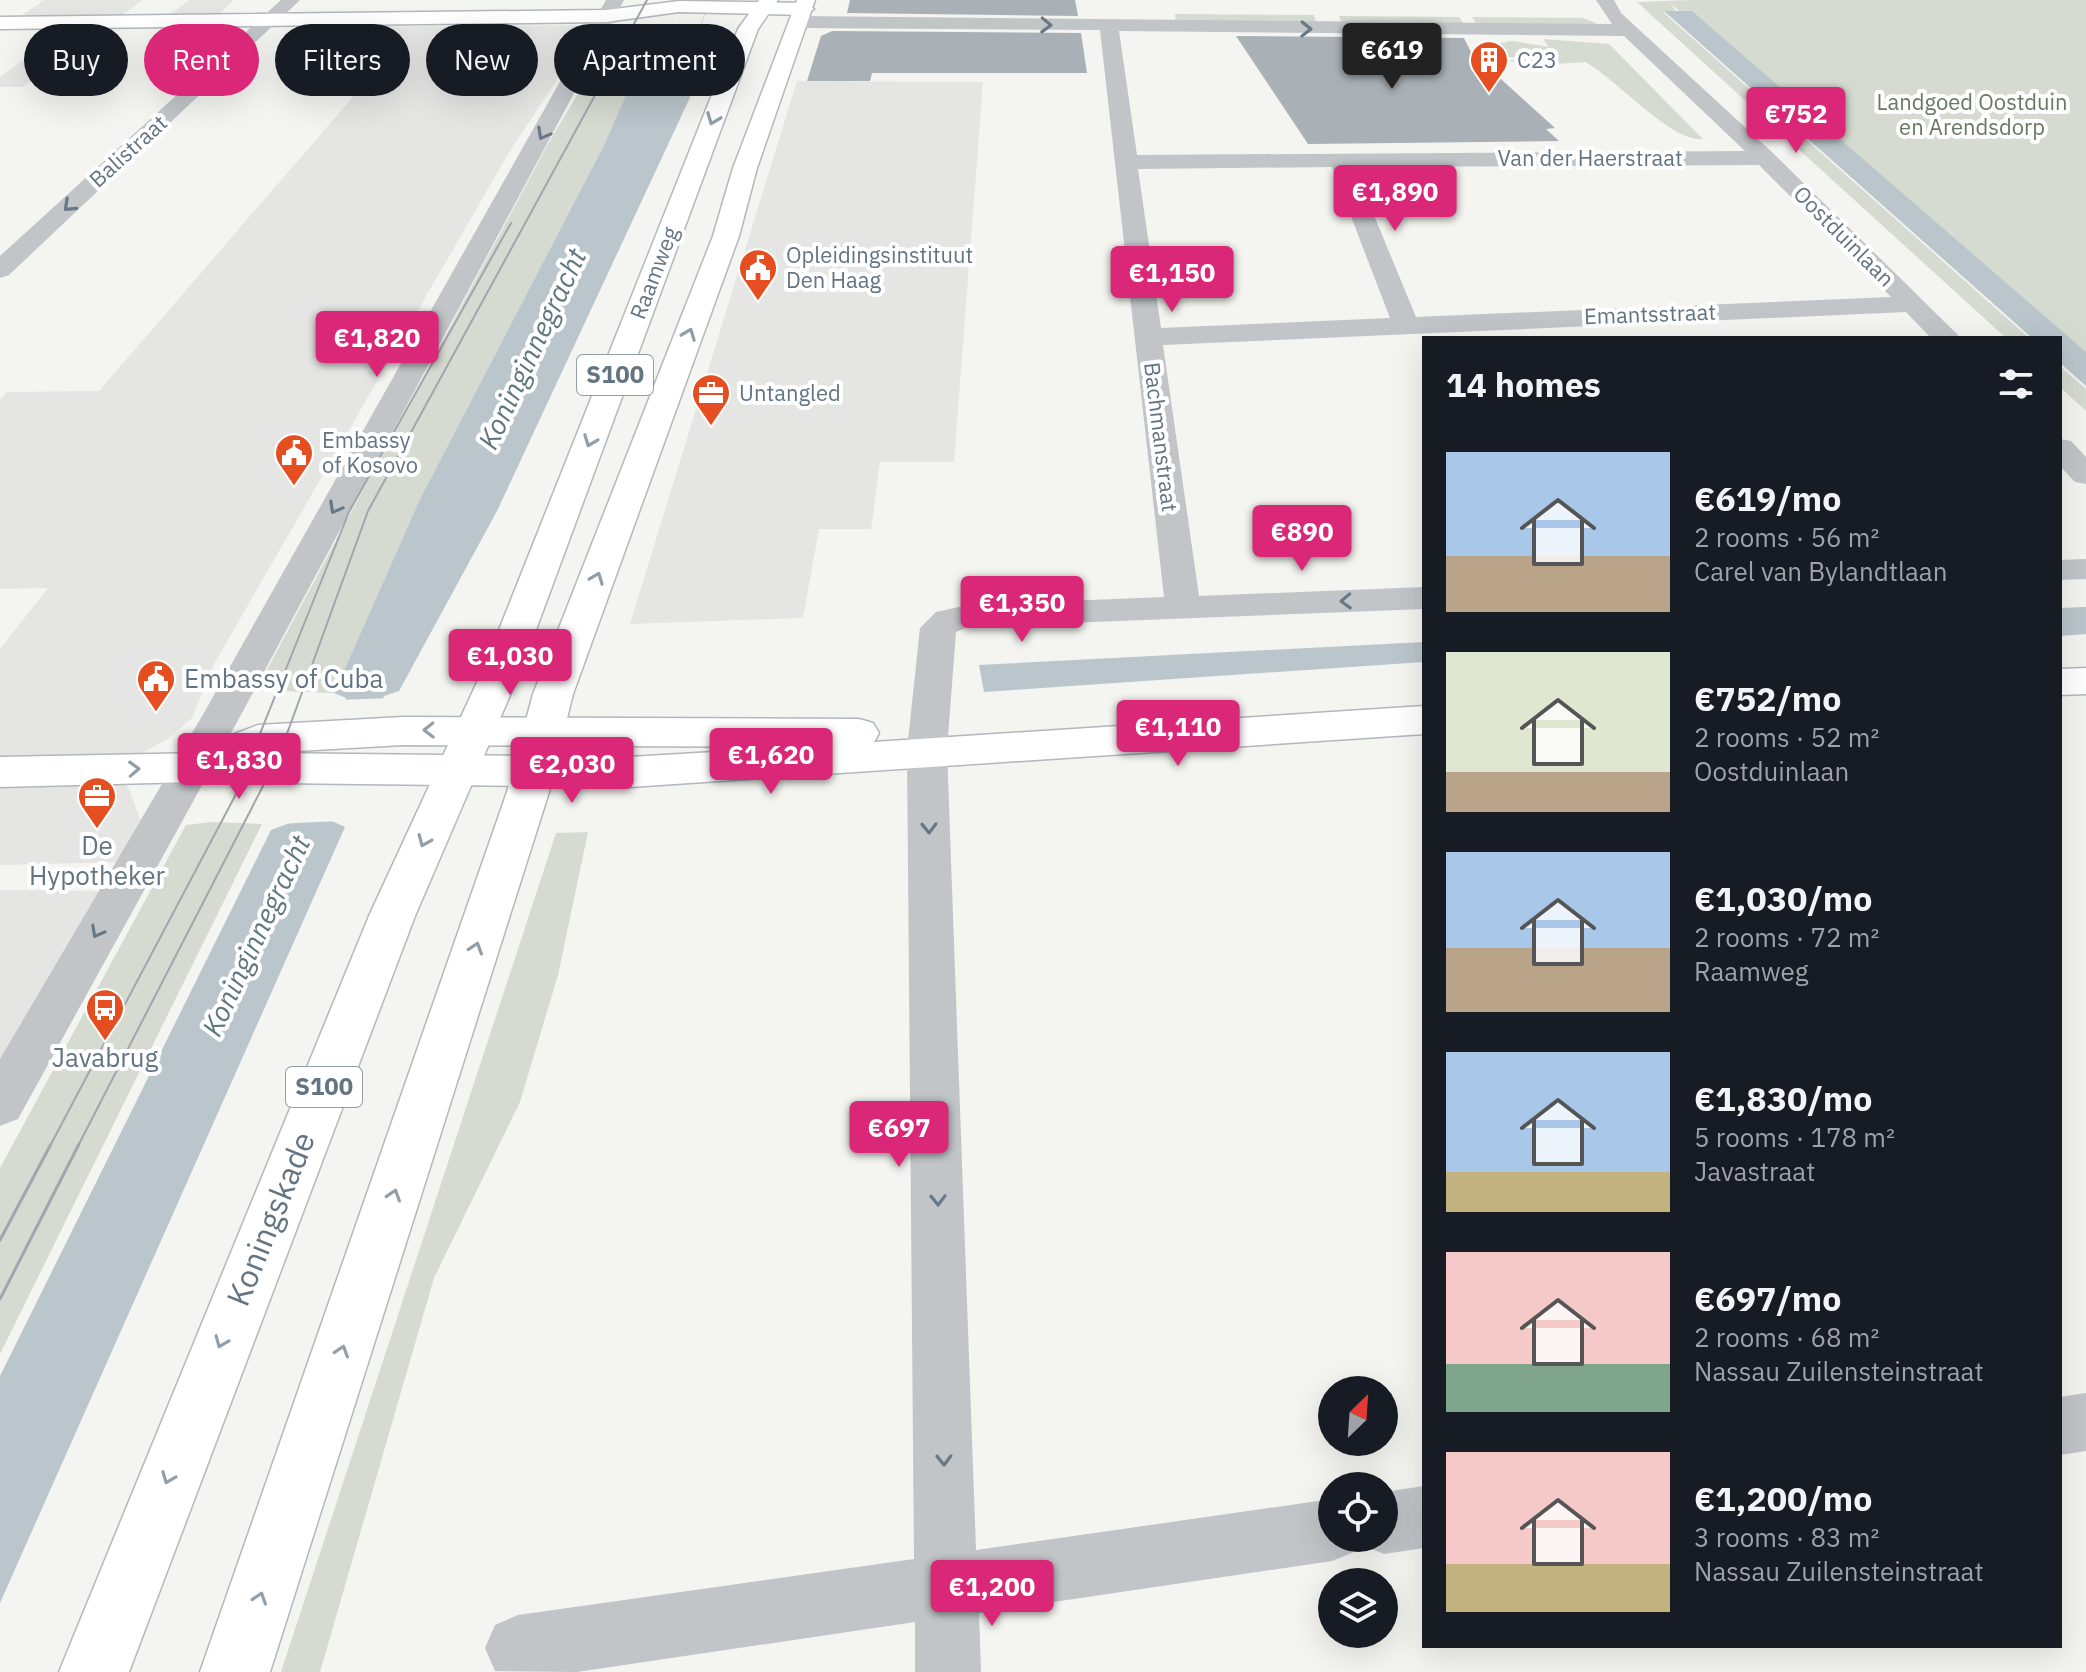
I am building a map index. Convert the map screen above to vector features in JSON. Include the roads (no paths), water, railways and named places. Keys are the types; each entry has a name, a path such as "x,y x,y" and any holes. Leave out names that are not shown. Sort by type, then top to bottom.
{"main road":[{"path":"0,23 270,20 610,8 767,19 803,11"},
{"name":"S100","path":"235,1672 539,751 553,694 726,236 745,168 803,11"},
{"path":"767,19 778,80"},
{"name":"Raamweg","path":"466,750 510,650 767,19"},
{"path":"2062,682 2086,681"},
{"path":"0,772 191,767 295,752 466,750 539,751 630,772 865,759 927,750 1422,720"},
{"name":"Koningskade","path":"94,1672 202,1391 386,931 466,750"}],"street":[{"name":"Balistraat","path":"0,270 291,0"},
{"path":"0,1104 191,767 610,8"},
{"path":"803,11 1615,15"},
{"path":"803,11 1109,27 1615,15"},
{"name":"Oostduinlaan","path":"1615,15 1945,336"},
{"name":"Bachmanstraat","path":"1109,27 1183,608"},
{"name":"Van der Haerstraat","path":"1126,162 1765,158"},
{"path":"1340,160 1406,325"},
{"name":"Emantsstraat","path":"1149,337 1912,304"},
{"path":"2062,450 2086,475"},
{"path":"2062,570 2086,569"},
{"path":"948,1672 927,750 938,628 949,620 968,616 1422,598"},
{"path":"2062,1426 2086,1422"},
{"path":"1398,1521 1422,1517"},
{"path":"518,1648 1318,1532"}],"water":[{"path":"672,0 719,0 711,1 701,24 670,24 680,1"},
{"path":"1664,11 1692,11 2086,352 2086,386 2062,365 2062,336 2030,336"},
{"name":"Koninginnegracht","path":"626,96 691,96 497,511 399,691 384,696 332,821 345,827 0,1603 0,1376 271,830 290,823 346,698 334,693 420,499 603,147"},
{"path":"2086,607 2086,634 2062,636 2062,608"},
{"path":"1422,642 1422,662 984,692 979,665"}],"tram line":[{"path":"78,1146 280,753 368,511 647,0"},
{"path":"50,1146 235,796 349,512 511,223"},
{"path":"0,1240 51,1144"},
{"path":"0,1299 79,1144"}],"place":[{"name":"C23","path":"1489,94"},
{"name":"Opleidingsinstituut Den Haag","path":"758,302"},
{"name":"Untangled","path":"711,427"},
{"name":"Embassy of Kosovo","path":"294,487"},
{"name":"Embassy of Cuba","path":"156,713"},
{"name":"De Hypotheker","path":"97,830"},
{"name":"Javabrug","path":"105,1042"}],"park label":[{"name":"Landgoed Oostduin en Arendsdorp","path":"1972,114"}]}
